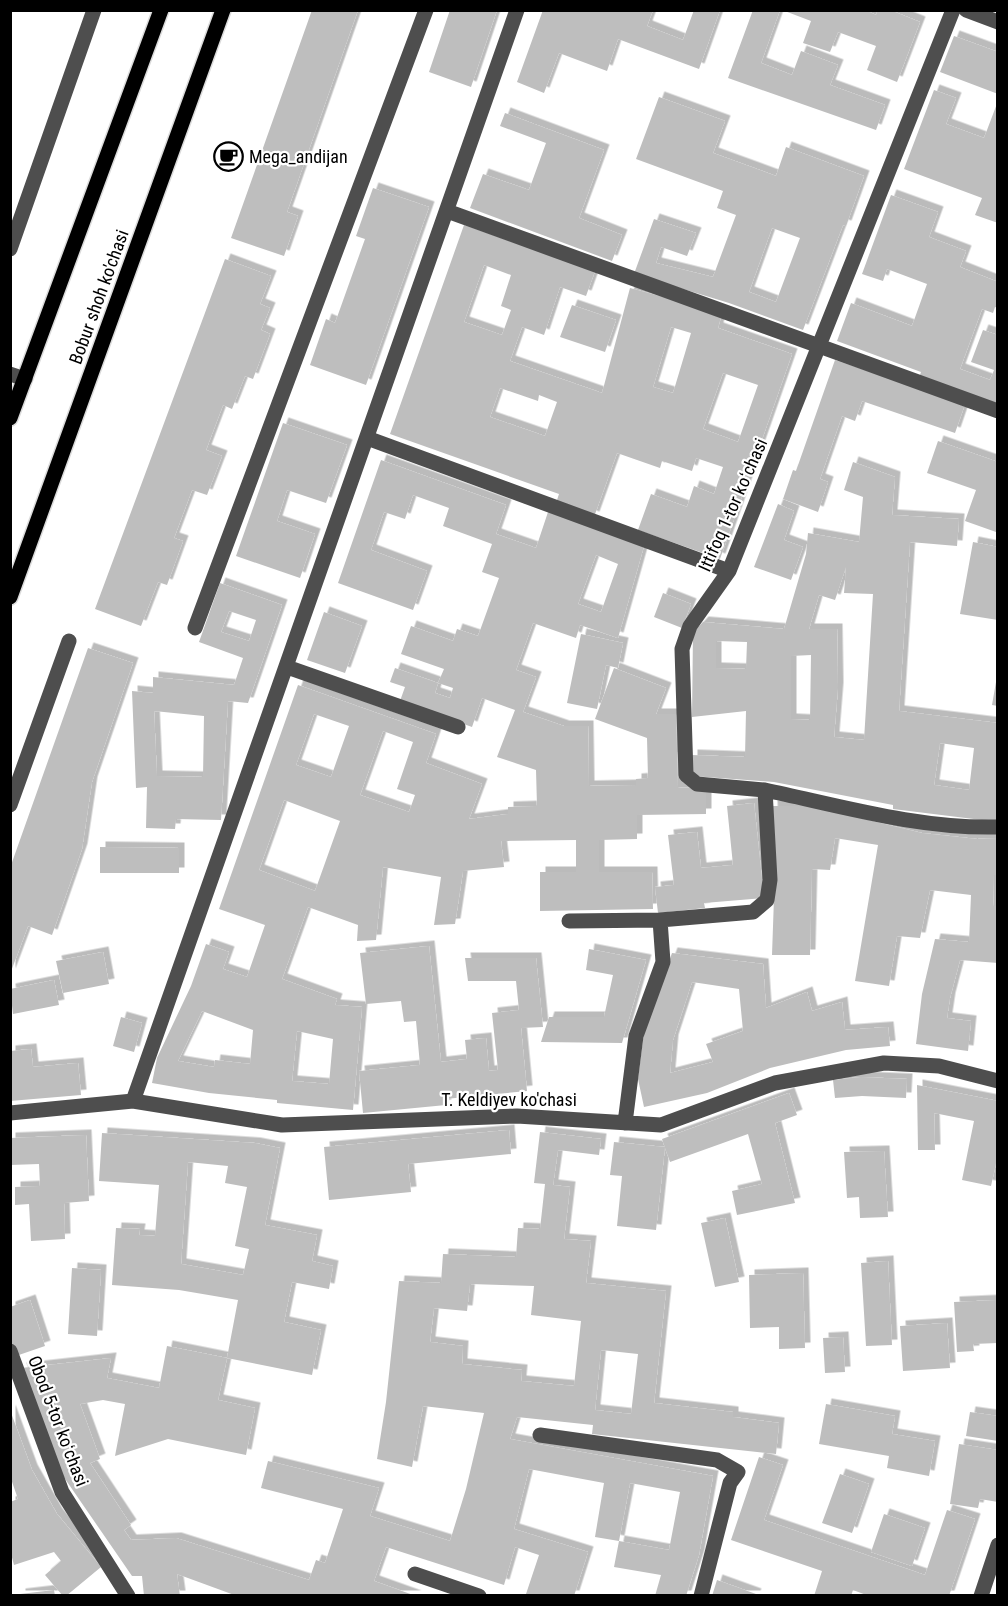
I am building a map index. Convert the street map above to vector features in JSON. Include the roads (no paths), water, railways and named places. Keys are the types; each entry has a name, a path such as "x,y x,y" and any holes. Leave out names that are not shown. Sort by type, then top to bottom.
{"main road":[{"path":"10,418 18,376 161,10"},
{"name":"Bobur shoh ko'chasi","path":"10,597 223,10"}],"street":[{"path":"10,249 94,10"},
{"path":"195,628 426,10"},
{"path":"133,1101 518,10"},
{"name":"Ittifoq 1-tor koʻchasi","path":"953,10 729,571 690,626 682,649 686,775 697,784 765,790 922,823 970,828 998,827"},
{"path":"966,10 998,22"},
{"path":"447,211 998,411"},
{"path":"367,438 729,571"},
{"path":"10,806 69,641"},
{"path":"287,667 458,727"},
{"path":"569,921 660,920 753,912 767,900 770,880 765,790"},
{"path":"625,1123 636,1036 663,963 660,920"},
{"name":"T. Keldiyev ko'chasi","path":"10,1113 133,1101 282,1125 517,1116 661,1125 775,1083 884,1063 939,1066 998,1081"},
{"name":"Obod 5-tor koʻchasi","path":"10,1351 62,1492 128,1596"},
{"path":"540,1435 717,1460 738,1472 730,1483 700,1596"},
{"path":"981,1596 998,1545"},
{"path":"415,1574 478,1596"}],"place":[{"name":"Mega_andijan","path":"228,157"}]}
